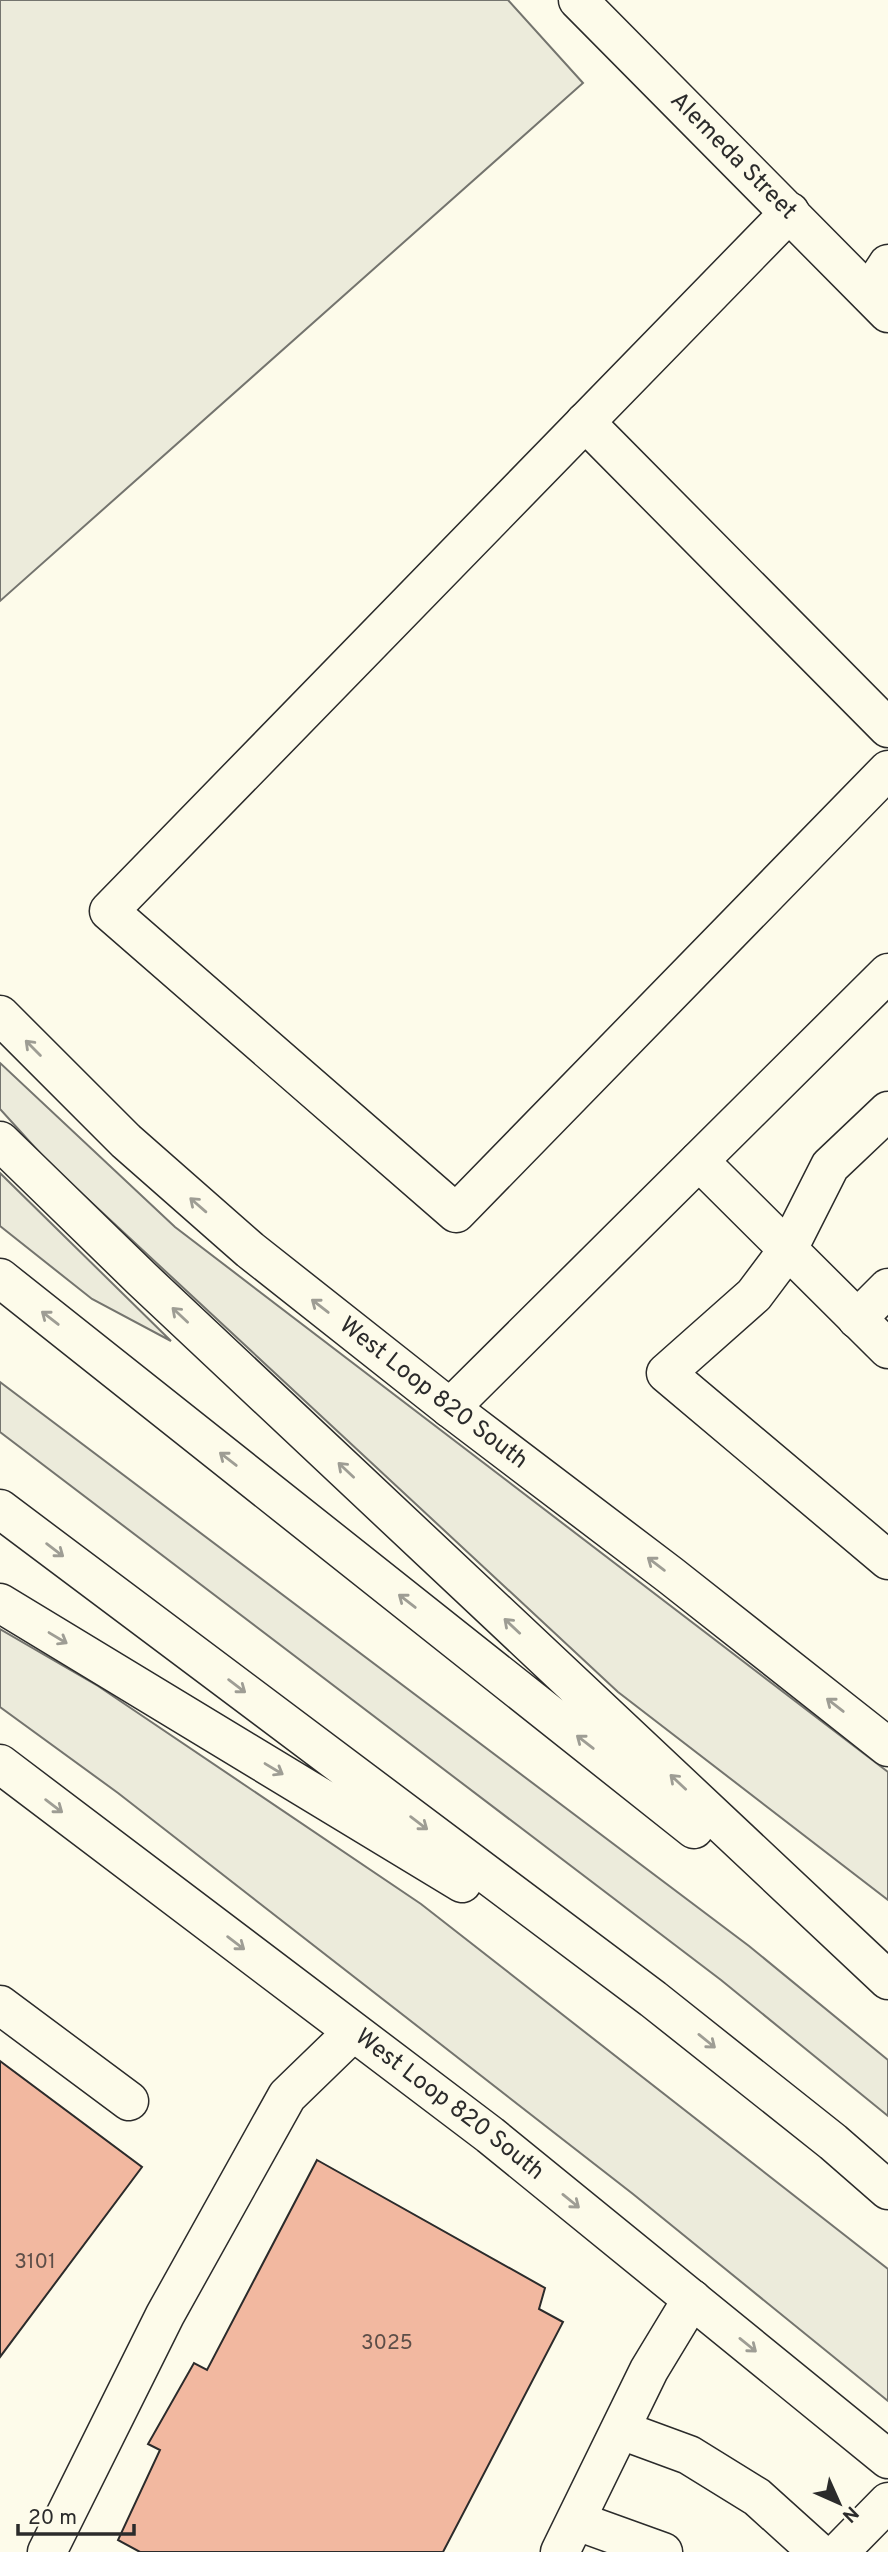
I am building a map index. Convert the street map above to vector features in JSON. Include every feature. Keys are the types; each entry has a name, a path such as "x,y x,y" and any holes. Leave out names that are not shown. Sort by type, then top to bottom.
{"main road":[{"name":"Alemeda Street","path":"578,0 790,212 881,290"},
{"path":"790,212 108,911 456,1213 888,770"},
{"path":"585,422 888,728"},
{"path":"450,1408 888,973"},
{"name":"West Loop 820 South","path":"0,1015 126,1141 250,1250 888,1747"},
{"path":"888,1111 830,1166 787,1251 754,1295 666,1373 888,1560"},
{"path":"0,1141 142,1279 888,1981"},
{"path":"699,1161 888,1349"},
{"path":"0,1278 888,1981"},
{"path":"857,1319 888,1289"},
{"path":"0,1509 653,1998 834,2143 888,2190"},
{"path":"0,1603 653,1998"},
{"name":"West Loop 820 South","path":"0,1765 490,2135 888,2459"},
{"path":"0,2005 129,2101"},
{"path":"47,2552 164,2315 287,2096 354,2032"},
{"path":"663,2552 569,2536 649,2370 692,2300"},
{"path":"621,2430 689,2455 757,2497 818,2552"},
{"path":"839,2552 888,2502"}],"shaded area":[{"path":"0,0 508,0 583,83 0,601"},
{"path":"0,1063 175,1227 888,1772 888,1900 618,1692 49,1163 0,1109"},
{"path":"0,1173 171,1341 92,1299 0,1226"},
{"path":"0,1382 749,1946 888,2060 888,2116 721,1980 0,1432"},
{"path":"0,1629 98,1686 421,1904 888,2269 888,2401 633,2194 118,1793 0,1707"}],"building":[{"path":"0,2061 142,2167 0,2357"},
{"path":"317,2160 545,2288 539,2309 563,2322 443,2552 140,2552 118,2540 160,2450 148,2444 194,2363 207,2370"}]}
